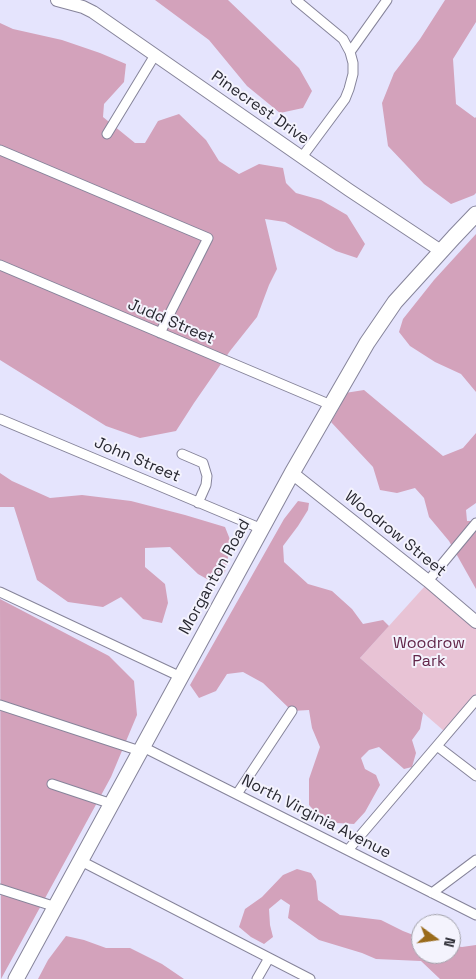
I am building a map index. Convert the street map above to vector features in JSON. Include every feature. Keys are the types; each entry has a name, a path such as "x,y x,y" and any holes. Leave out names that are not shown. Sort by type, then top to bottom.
{"main road":[{"name":"Morganton Road","path":"16,979 292,473 367,343 395,302 476,214"}],"street":[{"name":"Pinecrest Drive","path":"57,0 83,7 93,12 441,251"},
{"path":"296,0 343,39 353,62 353,74 345,99 302,157"},
{"path":"350,52 387,0"},
{"path":"107,134 155,55"},
{"path":"0,150 208,238 160,333"},
{"name":"Judd Street","path":"0,266 330,405"},
{"name":"John Street","path":"0,419 262,529"},
{"path":"182,454 203,463 207,476 206,485 198,503"},
{"name":"Woodrow Street","path":"292,473 428,581 476,622"},
{"path":"428,581 476,523"},
{"path":"0,592 181,677"},
{"path":"348,850 476,700"},
{"name":"North Virginia Avenue","path":"0,705 142,749 236,794 476,915"},
{"path":"236,794 292,711"},
{"path":"437,746 476,776"},
{"path":"52,784 112,804"},
{"path":"432,892 476,860"},
{"path":"81,861 310,979"},
{"path":"0,889 56,907"},
{"path":"258,979 268,958"}],"green space":[{"name":"Woodrow Park","path":"425,586 476,628 476,694 444,731 360,658"}],"shaded area":[{"path":"155,0 228,0 299,68 312,91 303,108 280,113 247,86 209,40"},
{"path":"445,0 476,0 476,22 453,59 456,104 476,117 476,193 451,204 424,184 388,146 382,103 394,73 420,39"},
{"path":"0,23 13,29 62,40 126,64 124,82 104,104 103,117 135,143 145,143 158,121 179,114 206,140 219,161 239,174 259,164 283,168 286,183 296,193 321,200 347,215 365,244 357,258 336,251 285,222 265,219 277,269 257,317 230,351 176,431 140,438 106,426 0,360"},
{"path":"476,234 476,392 461,374 435,362 410,346 399,332 403,319 434,280"},
{"path":"364,390 443,456 463,448 476,433 476,503 466,510 467,521 476,521 476,589 449,541 429,517 424,498 415,488 397,493 380,490 373,467 331,422 345,393"},
{"path":"0,473 12,481 50,498 82,495 131,501 225,527 231,542 225,572 214,583 198,574 170,547 145,548 145,567 165,584 168,603 162,623 143,619 121,597 103,607 68,602 37,580 14,507 0,507"},
{"path":"298,501 309,503 308,510 283,546 284,562 308,584 332,591 352,609 363,624 383,620 389,626 360,658 423,713 420,729 412,740 416,753 412,767 404,769 379,747 369,750 361,758 365,769 376,775 380,785 365,812 354,824 337,823 319,816 309,805 309,779 320,747 312,728 309,710 292,711 263,683 243,672 227,674 216,691 199,698 190,685 284,519"},
{"path":"0,599 109,656 134,681 137,715 111,777 1,979"},
{"path":"297,869 311,873 316,881 318,900 340,915 381,920 411,934 411,961 376,959 319,940 288,918 290,905 281,899 269,909 273,937 264,944 251,937 239,927 245,909 262,897 283,875"},
{"path":"66,936 106,948 130,948 162,964 184,979 38,979 48,960"},
{"path":"476,945 476,979 440,979 424,964 461,964 461,947"}]}
